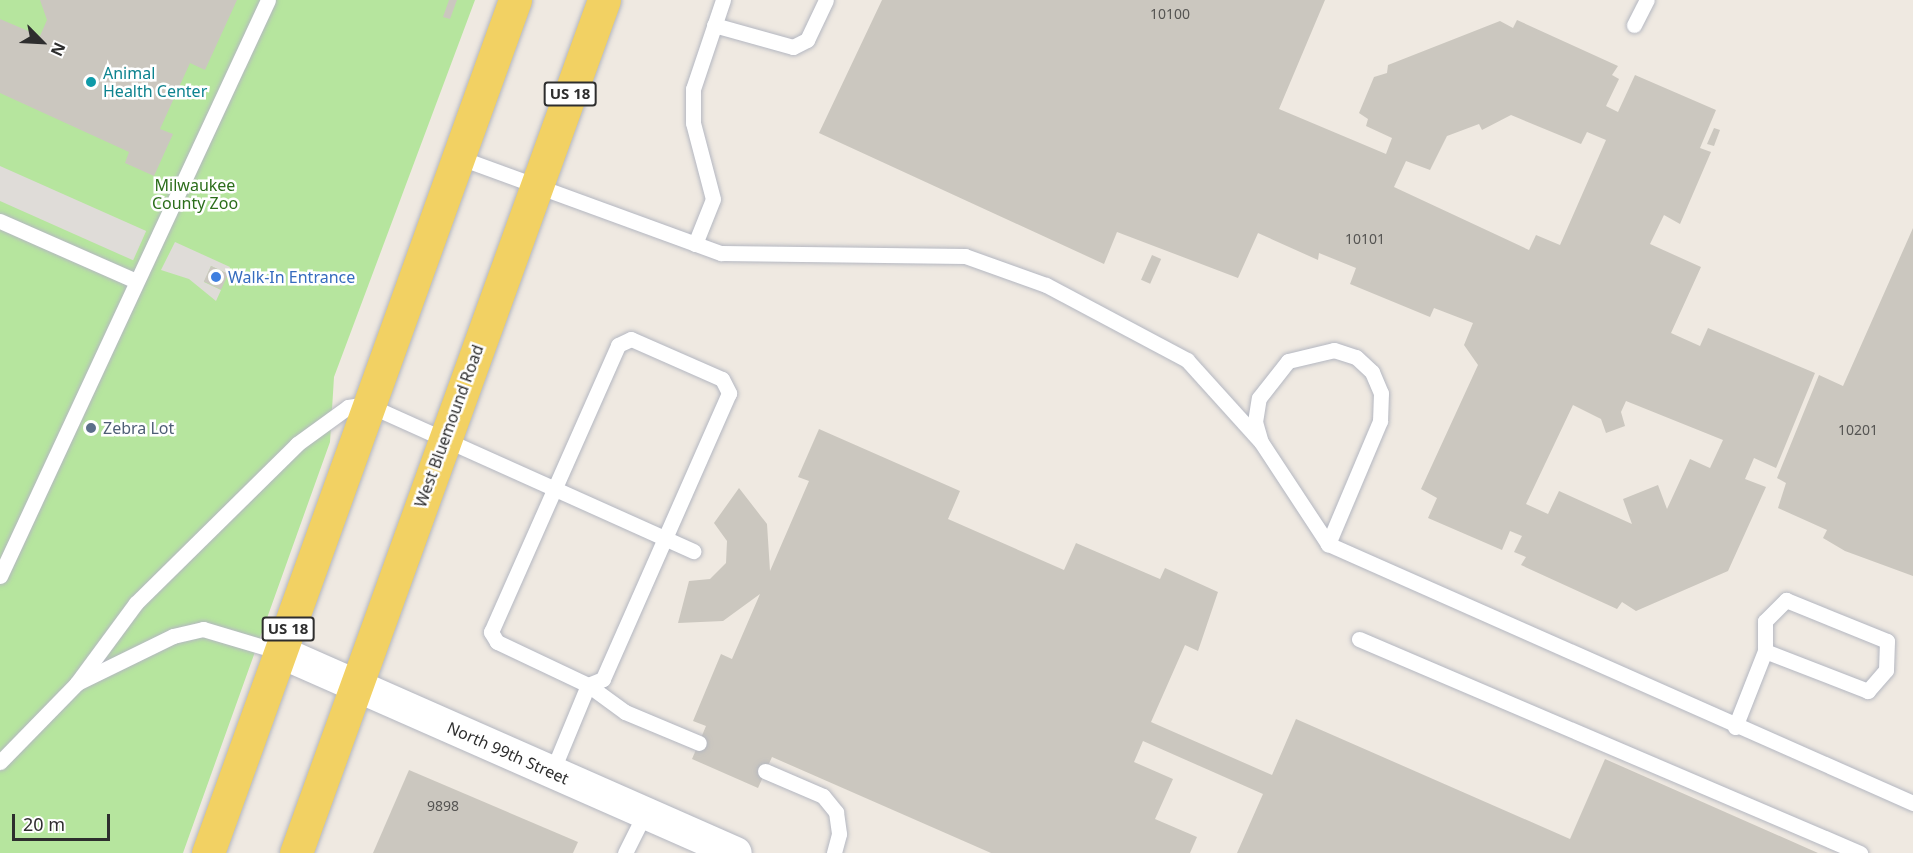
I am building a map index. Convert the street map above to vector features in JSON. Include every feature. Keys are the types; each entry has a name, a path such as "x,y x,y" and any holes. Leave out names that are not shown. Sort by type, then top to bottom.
{"main road":[{"name":"US 18","path":"208,853 366,404 515,0"},
{"name":"West Bluemound Road","path":"296,853 604,0"}],"street":[{"name":"North 99th Street","path":"280,652 727,851"}],"lane":[{"path":"0,576 136,281 165,229 268,0"},
{"path":"695,244 713,199 693,123 693,89 723,0"},
{"path":"714,25 793,47 807,40 826,0"},
{"path":"1634,25 1647,0"},
{"path":"458,158 720,253 778,258 965,256 1046,285 1187,360 1261,442 1328,544 1735,728 1913,803"},
{"path":"0,221 136,281"},
{"path":"552,772 588,685 603,679 729,393 722,379 631,339 618,345 491,632 496,642 588,685 626,712 699,743"},
{"path":"1261,442 1255,422 1259,398 1288,361 1334,350 1356,357 1372,372 1381,393 1380,421 1328,544"},
{"path":"0,762 77,683 119,621 281,460 335,413 366,404 552,491 693,551"},
{"path":"1735,728 1765,651 1765,621 1786,600 1887,641 1886,670 1868,691 1765,651"},
{"path":"77,683 173,636 203,629 280,652"},
{"path":"1359,639 1860,853"},
{"path":"765,771 823,796 836,812 839,834 834,853"},
{"path":"625,853 645,813"}],"green space":[{"name":"Milwaukee County Zoo","path":"0,0 475,0 334,377 330,442 183,853 0,853"}],"shaded area":[{"path":"0,166 146,231 133,260 0,201"},
{"path":"175,242 230,267 228,274 211,266 204,282 221,290 216,301 189,279 161,270"}],"building":[{"name":"Animal Health Center","path":"40,0 237,0 205,70 190,63 160,129 173,134 154,176 125,163 129,152 0,93 0,19 40,36 47,20"},
{"path":"449,0 457,0 450,19 443,17"},
{"path":"882,0 1325,0 1279,109 1386,154 1392,138 1366,126 1368,119 1359,113 1374,77 1387,73 1388,65 1500,21 1513,28 1517,20 1618,66 1612,75 1619,79 1606,106 1618,112 1635,75 1716,110 1700,148 1711,152 1680,224 1664,215 1650,244 1701,267 1671,333 1700,346 1708,328 1815,373 1776,468 1754,458 1745,479 1766,487 1728,571 1636,611 1622,602 1617,609 1521,565 1526,557 1514,552 1522,536 1510,531 1502,550 1428,518 1437,498 1421,489 1478,365 1464,345 1473,323 1434,308 1430,317 1350,284 1356,268 1319,253 1318,260 1258,233 1238,278 1117,232 1104,264 819,133","holes":["1511,115 1581,144 1587,132 1606,140 1560,245 1536,235 1529,250 1394,187 1406,161 1430,170 1447,136 1479,124 1482,130","1626,401 1723,440 1710,468 1690,459 1667,509 1658,485 1623,499 1632,524 1559,491 1548,514 1526,504 1573,405 1601,419 1606,433 1625,426 1621,412"]},
{"path":"1714,128 1720,130 1714,146 1707,144"},
{"path":"1913,228 1913,576 1845,551 1823,538 1827,530 1778,508 1786,483 1777,478 1819,375 1843,386"},
{"path":"1152,255 1161,259 1150,284 1141,280"},
{"name":"Walk-In Entrance","path":"211,266 228,274 221,289 204,281"},
{"path":"819,429 960,491 948,519 1064,570 1076,543 1160,579 1165,568 1218,592 1198,651 1185,645 1151,722 1272,775 1296,719 1570,839 1605,759 1818,853 1237,853 1263,794 1143,741 1134,762 1173,779 1155,819 1197,837 1190,853 991,853 772,757 758,788 692,759 706,726 693,721 721,654 732,659 760,594 723,621 678,623 689,581 710,579 726,563 727,541 714,523 739,488 767,524 770,571 809,481 798,477"},
{"path":"409,770 578,842 573,853 373,853"}],"place":[{"name":"Animal Health Center","path":"91,82"},
{"name":"Walk-In Entrance","path":"216,277"},
{"name":"Zebra Lot","path":"91,428"}]}
